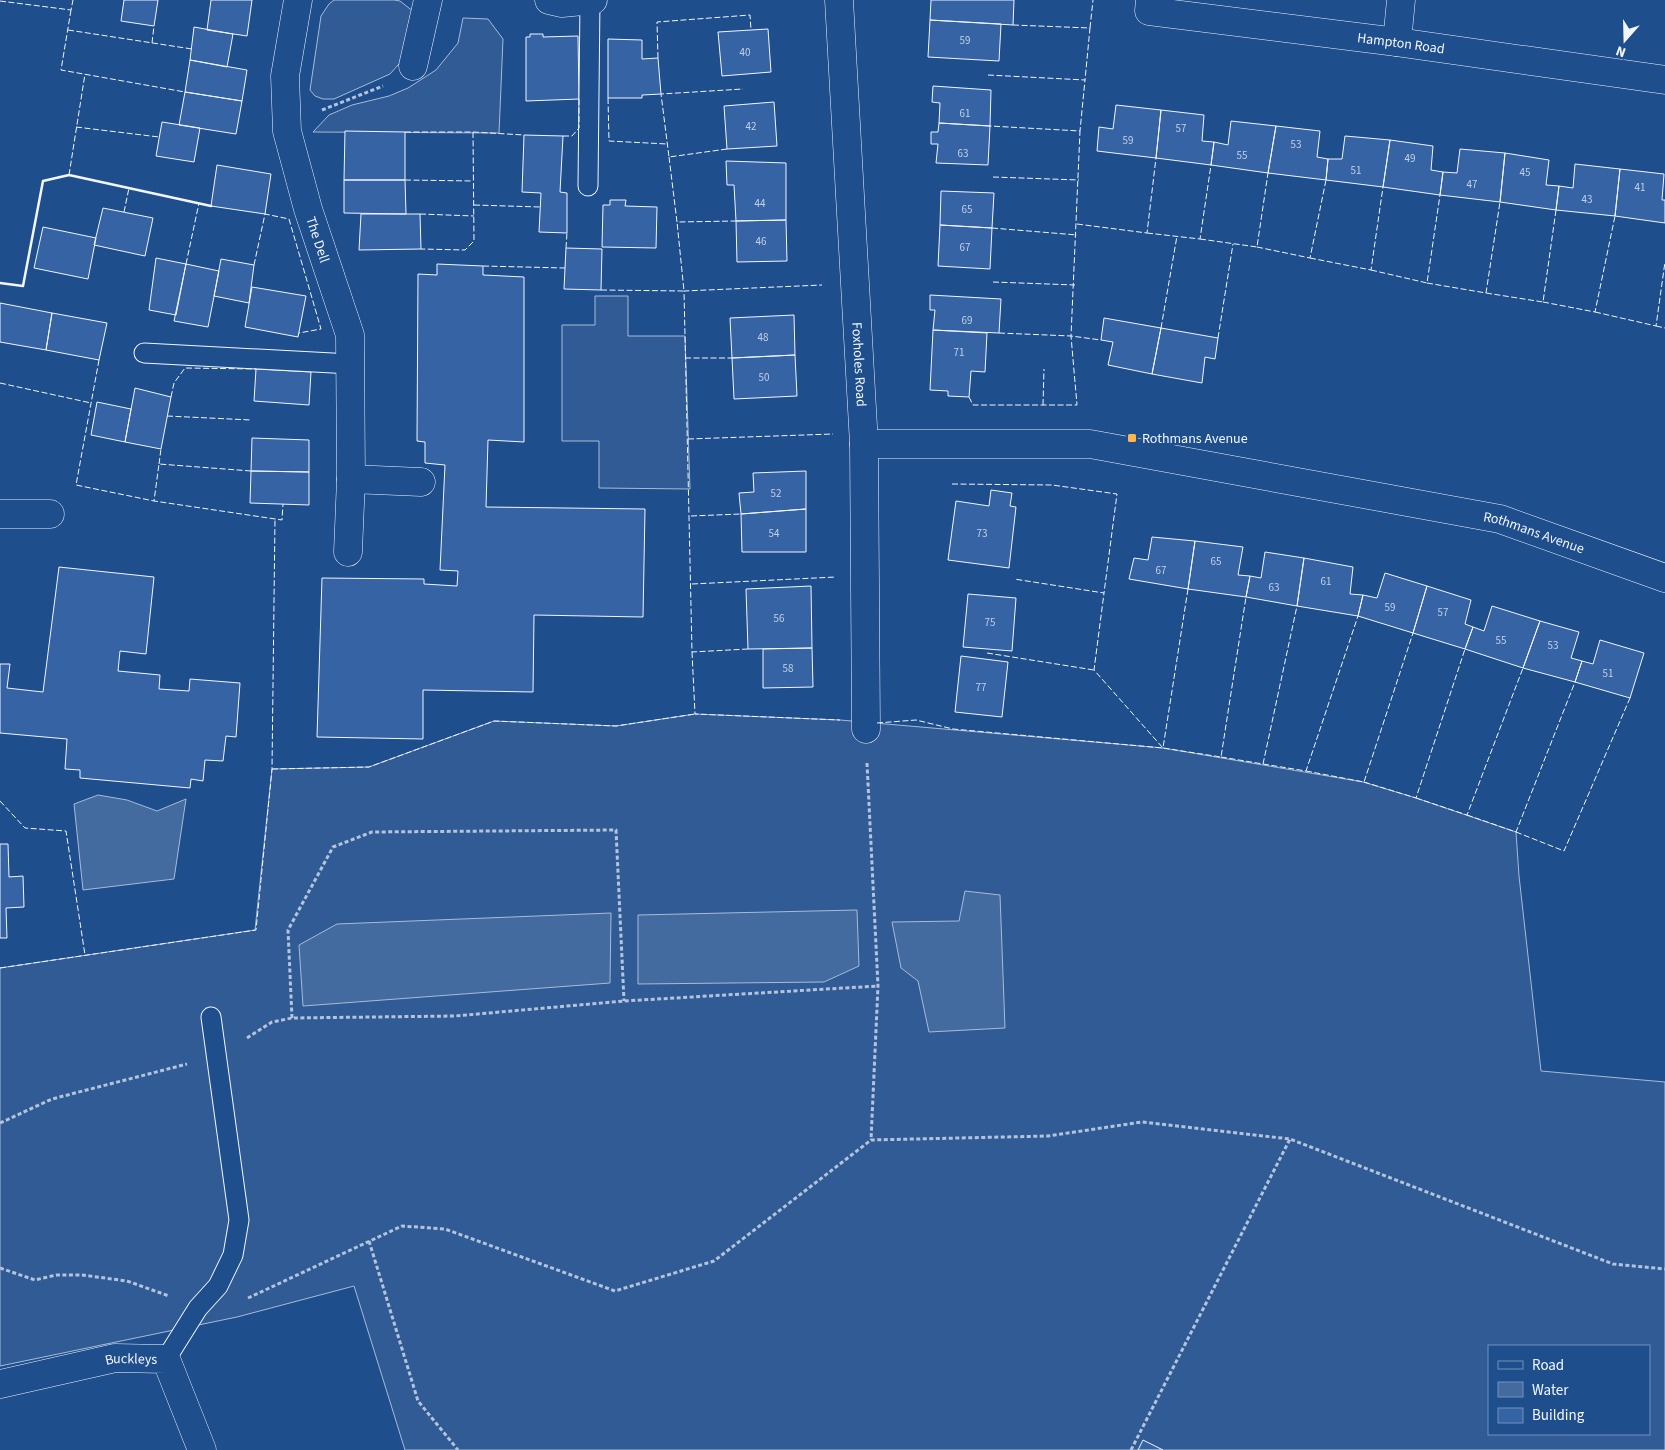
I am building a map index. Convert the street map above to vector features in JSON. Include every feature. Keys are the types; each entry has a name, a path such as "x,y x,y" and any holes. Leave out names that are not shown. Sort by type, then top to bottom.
{"street":[{"name":"The Dell","path":"298,0 285,76 287,131 308,209 350,335 351,479 348,552"},
{"path":"412,66 428,0"},
{"path":"549,0 562,3 591,0"},
{"name":"Foxholes Road","path":"839,0 864,444 866,729"},
{"name":"Hampton Road","path":"1150,0 1149,11 1397,42 1665,80"},
{"path":"1397,42 1401,0"},
{"name":"Rothmans Avenue","path":"864,444 1090,444 1500,519 1665,578"},
{"path":"351,479 421,482"},
{"path":"0,514 50,514"},
{"name":"Buckleys","path":"0,1384 115,1358 166,1359 202,1450"}],"lane":[{"path":"588,186 591,0"},
{"path":"144,353 351,364"},
{"path":"166,1359 198,1308 218,1286 233,1255 240,1220 210,1017"}],"path":[{"path":"287,131 329,106 394,82 412,66"},
{"path":"867,762 878,986 871,1140"},
{"path":"292,1018 288,930 333,847 372,832 616,830 624,1000"},
{"path":"0,1124 52,1099 216,1056 272,1022 292,1018 455,1016 624,1000 878,986"},
{"path":"0,1268 35,1280 56,1275 82,1275 127,1281 198,1308 210,1316 402,1226 445,1229 615,1291 714,1260 871,1140 1048,1136 1142,1122 1290,1139 1613,1264 1665,1269"},
{"path":"1131,1450 1290,1139"},
{"path":"369,1241 418,1400 458,1450"}],"shaded area":[{"path":"334,0 394,0 400,1 414,12 406,56 390,74 334,99 323,99 315,96 310,90 321,16"},
{"path":"463,18 488,19 503,39 499,133 313,132 329,115 352,105 389,96 408,88 436,70 458,43"},
{"path":"595,296 628,296 628,336 685,336 690,489 599,488 599,441 562,441 562,325 595,325"},
{"path":"695,714 840,720 1163,748 1363,782 1516,832 1519,876 1541,1071 1665,1082 1665,1450 405,1450 354,1286 237,1317 0,1366 0,968 255,930 272,769 369,767 494,721 616,726"}],"water":[{"path":"98,795 127,800 157,811 186,799 174,879 83,890 74,804"},
{"path":"965,891 1000,895 1005,1028 929,1032 918,981 901,968 892,922 959,921"},
{"path":"857,910 859,966 824,982 638,984 638,915"},
{"path":"611,913 610,983 303,1006 299,945 337,924"}],"building":[{"path":"124,0 158,0 154,26 121,21"},
{"path":"211,0 252,0 247,36 207,30"},
{"path":"931,0 1014,0 1013,25 930,20"},
{"path":"930,20 1001,24 999,61 928,57"},
{"path":"194,27 233,34 227,67 190,60"},
{"path":"768,29 771,72 722,76 718,32"},
{"path":"530,34 543,34 543,37 578,36 579,99 526,101 526,37 530,37"},
{"path":"608,39 642,40 642,59 658,58 661,94 642,95 642,98 608,98"},
{"path":"190,60 247,70 242,101 185,92"},
{"path":"933,86 991,90 990,126 939,123 940,103 932,102"},
{"path":"185,92 242,101 236,134 179,125"},
{"path":"774,102 777,146 727,149 724,106"},
{"path":"1116,105 1161,110 1156,158 1097,151 1099,127 1113,129"},
{"path":"1161,110 1204,115 1202,141 1214,142 1211,165 1156,158"},
{"path":"1231,121 1276,126 1268,173 1211,165 1214,142 1228,145"},
{"path":"162,122 200,128 194,162 156,156"},
{"path":"939,123 990,126 988,165 936,163 938,144 931,144 931,132 938,132"},
{"path":"1276,126 1320,131 1317,157 1328,159 1326,180 1268,173"},
{"path":"345,131 405,132 405,180 344,180"},
{"path":"524,135 563,136 560,192 567,193 567,233 539,232 541,193 522,192"},
{"path":"1345,136 1390,140 1383,187 1326,180 1328,159 1342,159"},
{"path":"1390,140 1433,146 1431,170 1443,172 1440,195 1383,187"},
{"path":"1460,149 1505,153 1500,202 1440,195 1443,172 1457,173"},
{"path":"1505,153 1549,160 1546,185 1559,186 1556,210 1500,202"},
{"path":"726,161 786,163 786,220 736,221 734,185 727,185"},
{"path":"1575,164 1620,169 1615,216 1556,210 1559,186 1573,188"},
{"path":"217,165 271,174 265,214 211,206"},
{"path":"1620,169 1664,174 1662,200 1665,200 1665,223 1615,216"},
{"path":"344,180 405,180 406,214 344,213"},
{"path":"941,191 994,193 992,228 940,225"},
{"path":"610,200 626,200 625,206 657,207 656,248 602,247 603,205 610,205"},
{"path":"103,208 153,218 145,256 94,245"},
{"path":"361,214 420,214 421,249 359,250"},
{"path":"786,220 787,261 737,262 736,221"},
{"path":"940,225 992,228 990,269 938,266"},
{"path":"43,227 96,238 88,279 34,268"},
{"path":"566,248 602,249 601,290 564,289"},
{"path":"156,258 186,264 176,315 149,310"},
{"path":"221,259 254,265 249,303 214,296"},
{"path":"186,264 219,271 208,327 174,321"},
{"path":"437,264 483,266 483,275 524,277 524,442 488,440 486,507 645,509 643,617 534,615 533,692 423,690 423,739 317,737 322,578 424,579 424,584 457,586 458,571 440,570 445,465 425,463 425,442 417,441 418,274 437,275"},
{"path":"252,287 306,296 298,337 245,327"},
{"path":"930,295 1001,299 999,333 933,330 935,310 930,310"},
{"path":"0,303 52,313 46,350 0,342"},
{"path":"52,313 107,323 99,360 46,350"},
{"path":"794,315 795,355 732,358 730,318"},
{"path":"1104,318 1161,328 1152,374 1108,365 1113,342 1101,340"},
{"path":"1161,328 1218,338 1215,359 1205,357 1202,383 1152,374"},
{"path":"933,330 987,333 985,372 971,371 969,397 948,396 948,391 930,390"},
{"path":"795,355 797,396 734,399 732,358"},
{"path":"256,369 311,372 309,405 254,401"},
{"path":"135,388 171,397 161,449 125,442"},
{"path":"97,402 131,409 125,442 91,435"},
{"path":"252,438 309,440 309,472 251,471"},
{"path":"251,471 309,472 309,505 250,503"},
{"path":"806,471 806,509 741,514 739,493 754,492 753,473"},
{"path":"991,490 1012,493 1010,506 1016,507 1009,568 948,560 956,501 989,506"},
{"path":"806,509 806,552 742,552 741,514"},
{"path":"1152,537 1195,541 1188,589 1129,579 1134,558 1148,560"},
{"path":"1195,541 1243,547 1238,575 1250,576 1246,597 1188,589"},
{"path":"1265,552 1304,558 1297,606 1246,597 1250,576 1261,578"},
{"path":"1304,558 1353,567 1350,594 1363,595 1358,616 1297,606"},
{"path":"59,567 154,577 146,654 120,651 118,671 160,675 159,689 189,691 190,679 240,683 236,737 226,736 223,761 205,760 203,781 191,779 190,788 80,778 80,770 65,769 67,739 0,733 0,664 10,664 7,688 43,692"},
{"path":"1385,573 1427,586 1413,633 1358,616 1363,595 1377,598"},
{"path":"811,586 812,648 748,649 746,589"},
{"path":"1427,586 1471,600 1465,624 1473,627 1465,649 1413,633"},
{"path":"968,594 1016,598 1012,651 963,647"},
{"path":"1492,606 1540,621 1523,668 1465,649 1473,627 1484,631"},
{"path":"1540,621 1579,632 1571,658 1582,661 1575,682 1523,668"},
{"path":"1600,640 1644,653 1630,698 1575,682 1582,661 1593,664"},
{"path":"812,648 813,687 763,688 763,649"},
{"path":"961,656 1008,662 1002,717 955,712"},
{"path":"0,844 8,844 9,877 23,876 24,907 6,908 7,938 0,938"},
{"path":"1143,1440 1163,1450 1138,1450"}],"fence":[{"path":"0,1 71,10 73,0"},
{"path":"1090,28 1093,0"},
{"path":"71,10 61,70 185,92"},
{"path":"658,58 657,22 750,15 751,30"},
{"path":"1013,25 1090,28 1085,80"},
{"path":"152,43 154,26"},
{"path":"68,30 192,49"},
{"path":"69,175 85,74"},
{"path":"988,75 1085,80 1080,131"},
{"path":"727,149 669,157 661,94 743,89"},
{"path":"608,98 609,141 667,144"},
{"path":"563,136 572,136 579,128 579,99"},
{"path":"969,397 973,405 1077,405 1071,336 1080,131 990,126"},
{"path":"76,127 159,137"},
{"path":"405,132 473,132 474,241 465,250 421,249"},
{"path":"473,132 524,135"},
{"path":"669,157 677,222 736,221"},
{"path":"1077,224 1147,233 1156,158"},
{"path":"1147,233 1200,239 1211,165"},
{"path":"1200,239 1257,247 1268,173"},
{"path":"993,177 1079,180"},
{"path":"405,180 473,181"},
{"path":"1257,247 1310,258 1326,180"},
{"path":"1310,258 1371,270 1383,187"},
{"path":"124,212 129,188"},
{"path":"1371,270 1427,283 1440,195"},
{"path":"1427,283 1486,293 1500,202"},
{"path":"186,264 199,203"},
{"path":"474,205 540,207"},
{"path":"1486,293 1543,302 1556,210"},
{"path":"254,265 265,214 289,219 321,329 299,333"},
{"path":"420,214 474,216"},
{"path":"1543,302 1595,312 1615,216"},
{"path":"601,290 684,291 677,222"},
{"path":"992,228 1077,235"},
{"path":"566,248 567,233"},
{"path":"1161,328 1177,236"},
{"path":"1218,338 1233,244"},
{"path":"1595,312 1656,326 1665,262"},
{"path":"483,266 565,268"},
{"path":"993,282 1075,285"},
{"path":"748,649 692,652 684,291 822,285"},
{"path":"1656,326 1665,328"},
{"path":"999,333 1071,336 1101,340"},
{"path":"685,358 732,358"},
{"path":"99,360 76,485 154,501"},
{"path":"171,397 174,383 185,368 256,369"},
{"path":"1043,405 1044,369"},
{"path":"0,383 91,403"},
{"path":"167,416 251,420"},
{"path":"688,439 833,434"},
{"path":"159,464 161,449"},
{"path":"251,471 159,464 154,501 282,520 283,504"},
{"path":"952,484 1052,485 1117,494 1104,593"},
{"path":"691,516 741,514"},
{"path":"0,968 256,930 272,769 275,518"},
{"path":"692,584 836,577"},
{"path":"877,723 916,720 953,729 1163,748 1094,670 1104,593 1014,579"},
{"path":"1188,589 1163,748 1221,757 1246,597"},
{"path":"1221,757 1263,764 1297,606"},
{"path":"1263,764 1306,771 1358,616"},
{"path":"1306,771 1364,782 1413,633"},
{"path":"1364,782 1416,798 1465,649"},
{"path":"692,652 695,714 840,720"},
{"path":"987,653 1094,670"},
{"path":"1416,798 1467,815 1523,668"},
{"path":"1467,815 1516,832 1575,682"},
{"path":"1516,832 1564,851 1630,698"},
{"path":"272,769 369,767 494,721 616,726 695,714"},
{"path":"0,801 25,828 66,831 85,955"}],"wall":[{"path":"0,283 23,286 43,181 69,175 211,206"}],"place":[{"name":"Rothmans Avenue","path":"1132,438"}]}
